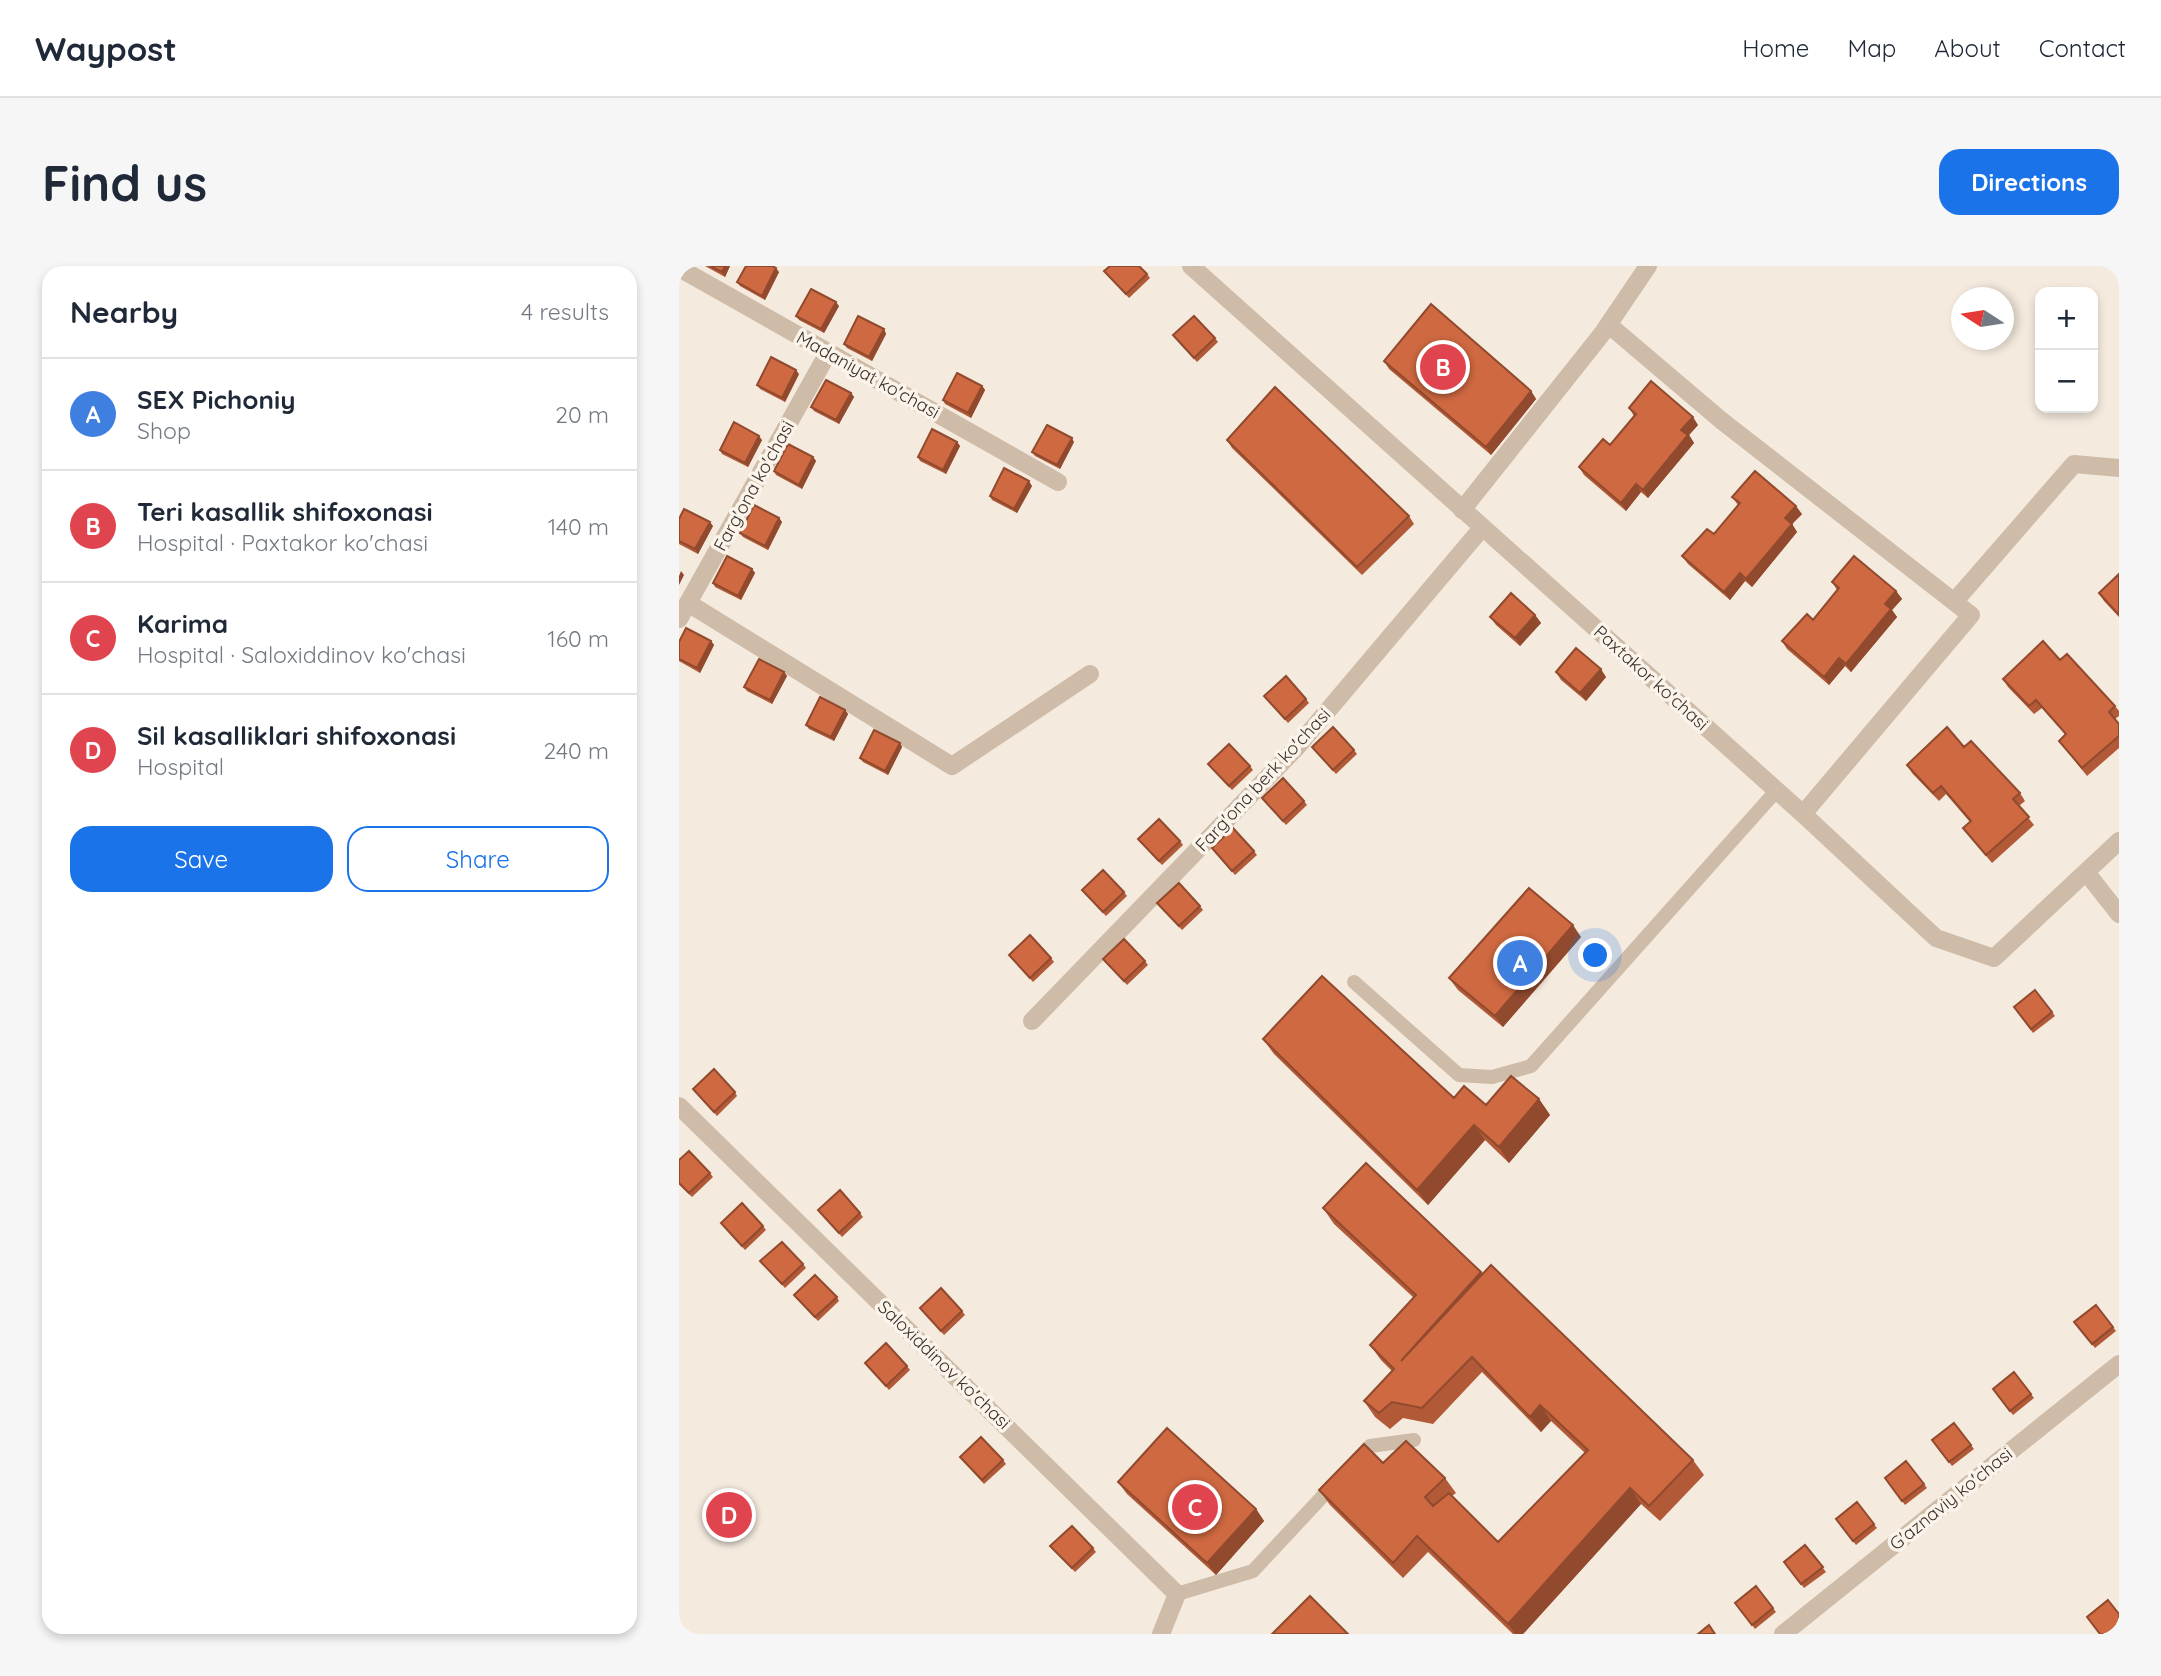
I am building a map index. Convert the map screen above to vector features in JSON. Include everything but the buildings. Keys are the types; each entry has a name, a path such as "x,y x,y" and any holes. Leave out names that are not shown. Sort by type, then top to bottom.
{"street":[{"name":"Paxtakor ko'chasi","path":"1191,266 1777,790 1936,938 1994,958 2119,841"},
{"path":"1604,331 1648,266"},
{"name":"Madaniyat ko'chasi","path":"679,268 1058,482"},
{"path":"1462,510 1609,325 1722,421 1971,615 1803,814"},
{"name":"Farg'ona ko'chasi","path":"683,611 828,353"},
{"path":"1954,602 2074,464 2119,468"},
{"name":"Farg'ona berk ko'chasi","path":"1033,1021 1297,747 1482,528"},
{"path":"683,611 952,766 1090,674"},
{"path":"2086,872 2119,914"},
{"name":"Saloxiddinov ko'chasi","path":"679,1106 1177,1594"},
{"name":"G'aznaviy ko'chasi","path":"1783,1634 2119,1364"},
{"path":"1161,1634 1177,1594"}],"lane":[{"path":"1354,982 1459,1075 1492,1077 1531,1066 1777,790"},
{"path":"1177,1594 1253,1571 1370,1446 1414,1440"}],"place":[{"name":"Teri kasallik shifoxonasi","path":"1443,367"},
{"name":"SEX Pichoniy","path":"1520,963"},
{"name":"Karima","path":"1195,1507"},
{"name":"Sil kasalliklari shifoxonasi","path":"729,1515"}]}
